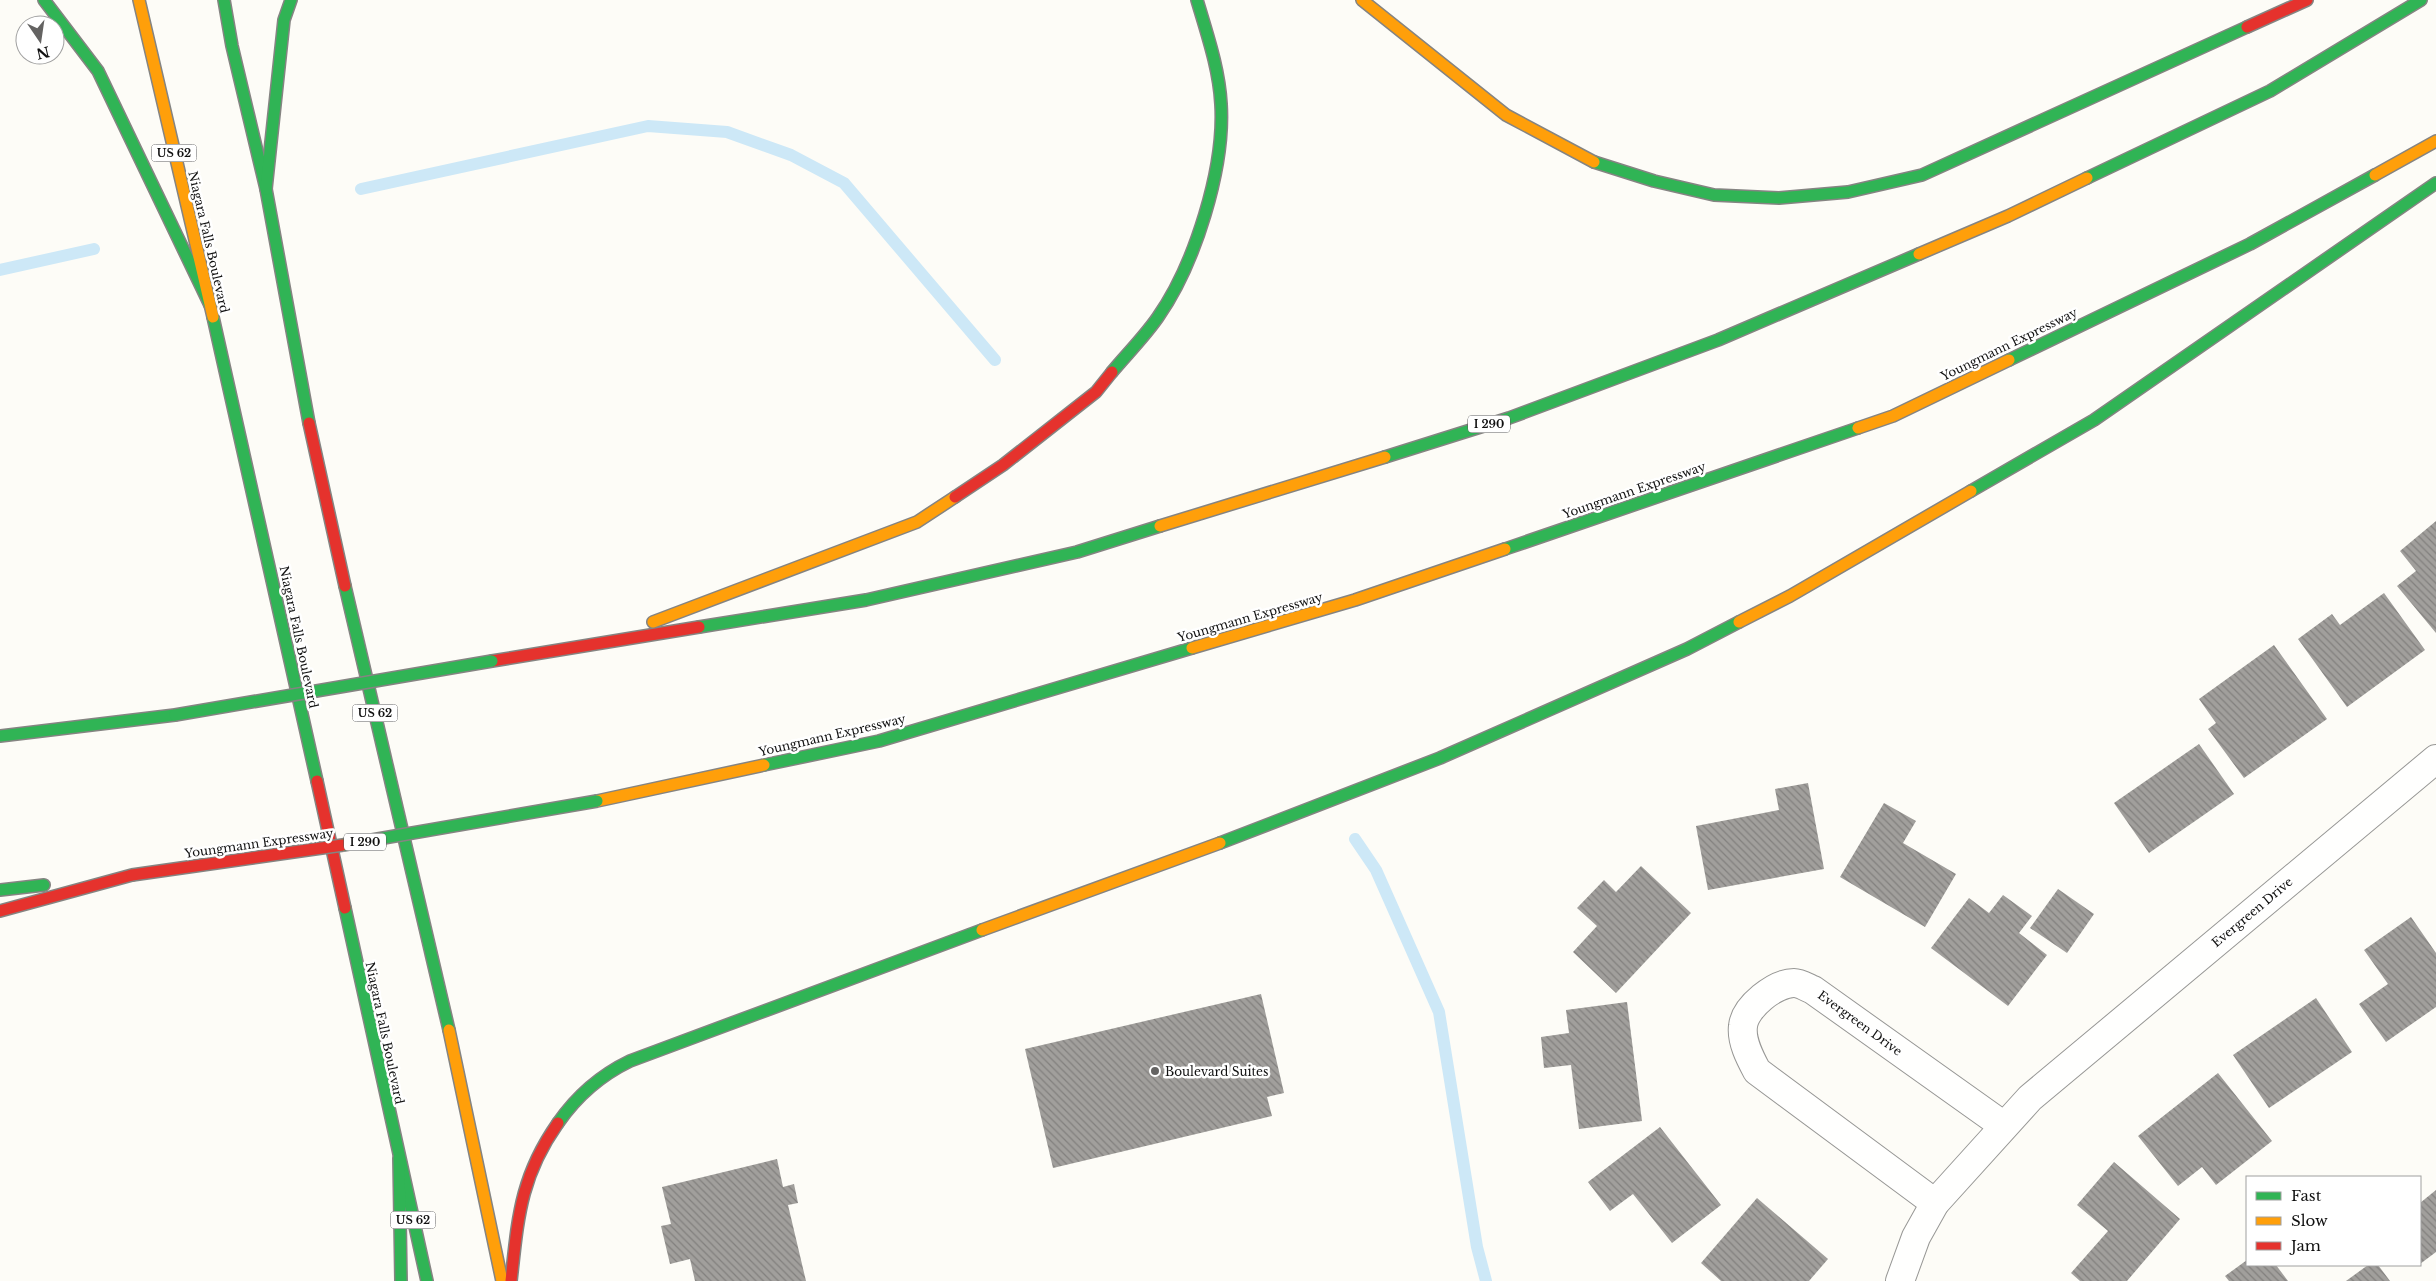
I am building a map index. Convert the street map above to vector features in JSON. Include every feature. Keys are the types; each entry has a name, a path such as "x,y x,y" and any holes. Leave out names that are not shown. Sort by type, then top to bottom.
{"main road":[{"path":"44,0 98,71 210,305"},
{"name":"Niagara Falls Boulevard","path":"139,0 210,305 427,1281"},
{"name":"US 62","path":"224,0 232,46 266,189 316,461 447,1022 502,1281"},
{"path":"266,189 284,20 291,0"},
{"path":"599,642 917,522 1003,465 1096,392 1159,316 1191,256 1206,206 1220,149 1220,104 1214,56 1197,0"},
{"path":"1362,0 1506,115 1589,160 1654,181 1714,195 1779,198 1848,192 1922,175 2307,0"},
{"name":"I 290","path":"0,736 175,715 599,642 866,600 1077,552 1509,418 1718,340 2008,216 2270,91 2421,0"},
{"name":"Youngmann Expressway","path":"0,890 132,875 356,844 598,801 879,740 1356,600 1892,416 2250,244 2436,141"},
{"path":"511,1281 519,1208 529,1176 557,1122 603,1076 640,1056 678,1041 1269,825 1431,762 1583,697 1687,649 1790,596 2094,420 2436,183"},
{"path":"0,910 132,875"},
{"path":"399,1158 401,1281"}],"street":[{"name":"Evergreen Drive","path":"1900,1281 1916,1237 1935,1203 2030,1098 2436,759"},
{"name":"Evergreen Drive","path":"1935,1203 1757,1071 1747,1052 1742,1026 1750,1008 1770,992 1794,983 1813,990 2004,1126"}],"building":[{"path":"2436,521 2436,633 2397,586 2416,571 2400,551"},
{"path":"2384,593 2425,650 2347,707 2298,639 2332,614 2340,625"},
{"path":"2274,645 2327,719 2244,778 2208,729 2216,723 2199,699"},
{"path":"2199,744 2234,794 2149,853 2114,803"},
{"path":"1808,783 1824,869 1708,890 1696,826 1779,810 1775,789"},
{"path":"1884,803 1916,821 1903,843 1956,874 1925,927 1840,877"},
{"path":"1641,866 1691,913 1616,993 1573,952 1597,926 1577,908 1604,880 1616,892"},
{"path":"2058,889 2094,914 2067,953 2030,928"},
{"path":"2003,895 2032,916 2019,933 2047,955 2008,1006 1931,948 1969,898 1989,913"},
{"path":"2411,917 2436,953 2436,1007 2386,1042 2359,1004 2388,984 2364,950"},
{"name":"Boulevard Suites","path":"1261,994 1284,1093 1267,1097 1272,1116 1053,1168 1025,1049"},
{"path":"2316,998 2352,1052 2269,1108 2233,1055"},
{"path":"1627,1002 1642,1121 1579,1129 1571,1065 1544,1068 1541,1037 1569,1033 1566,1010"},
{"path":"2218,1073 2272,1141 2216,1185 2202,1167 2178,1186 2138,1136"},
{"path":"1660,1127 1721,1205 1672,1243 1633,1194 1610,1211 1588,1182"},
{"path":"777,1159 783,1187 794,1184 798,1203 788,1205 806,1281 695,1281 690,1259 670,1264 661,1226 671,1224 662,1187"},
{"path":"2114,1162 2180,1219 2127,1281 2080,1281 2071,1273 2108,1231 2077,1205"},
{"path":"2436,1190 2436,1252 2421,1263 2421,1202"},
{"path":"1757,1198 1828,1259 1809,1281 1721,1281 1701,1263"},
{"path":"2246,1261 2246,1266 2277,1266 2288,1281 2229,1281 2225,1276"},
{"path":"2367,1266 2379,1266 2390,1281 2346,1281"}],"waterway":[{"path":"361,189 648,126 727,132 791,155 844,183 995,360"},
{"path":"0,270 94,249"},
{"path":"1355,839 1376,870 1439,1012 1477,1247 1486,1281"}],"traffic: fast":[{"path":"44,0 98,71 210,305"},
{"path":"224,0 232,46 266,189 309,423"},
{"path":"266,189 284,20 291,0"},
{"path":"1112,372 1153,324 1171,295 1195,243 1213,186 1221,129 1220,91 1215,64 1197,0"},
{"path":"2087,178 2270,91 2421,0"},
{"path":"1594,162 1654,181 1714,195 1779,198 1848,192 1922,175 2247,27"},
{"path":"2009,360 2250,244 2375,175"},
{"path":"1971,491 2094,420 2436,183"},
{"path":"1385,457 1509,418 1718,340 1919,254"},
{"path":"213,317 317,781"},
{"path":"1505,549 1858,428"},
{"path":"699,627 866,600 1077,552 1160,526"},
{"path":"345,586 449,1030"},
{"path":"1220,843 1440,758 1687,649 1739,622"},
{"path":"764,765 879,741 1192,648"},
{"path":"175,715 492,661"},
{"path":"0,736 175,715"},
{"path":"343,845 597,801"},
{"path":"0,890 44,885"},
{"path":"345,908 427,1281"},
{"path":"558,1123 573,1104 599,1080 630,1061 982,930"},
{"path":"399,1158 401,1281"}],"traffic: slow":[{"path":"139,0 213,317"},
{"path":"1362,0 1506,115 1594,162"},
{"path":"2375,175 2436,141"},
{"path":"1919,254 2008,216 2087,178"},
{"path":"1858,428 1893,416 2009,360"},
{"path":"1160,526 1385,457"},
{"path":"1739,622 1790,596 1971,491"},
{"path":"653,622 917,522 955,497"},
{"path":"1192,648 1355,600 1505,549"},
{"path":"597,801 764,765"},
{"path":"982,930 1220,843"},
{"path":"449,1030 502,1281"}],"traffic: jam":[{"path":"2247,27 2307,0"},
{"path":"955,497 1003,465 1096,392 1112,372"},
{"path":"309,423 345,586"},
{"path":"492,661 699,627"},
{"path":"317,781 345,908"},
{"path":"132,875 343,845"},
{"path":"0,911 132,875"},
{"path":"511,1281 519,1218 528,1180 545,1143 558,1123"}],"place":[{"name":"Boulevard Suites","path":"1155,1071"}]}
